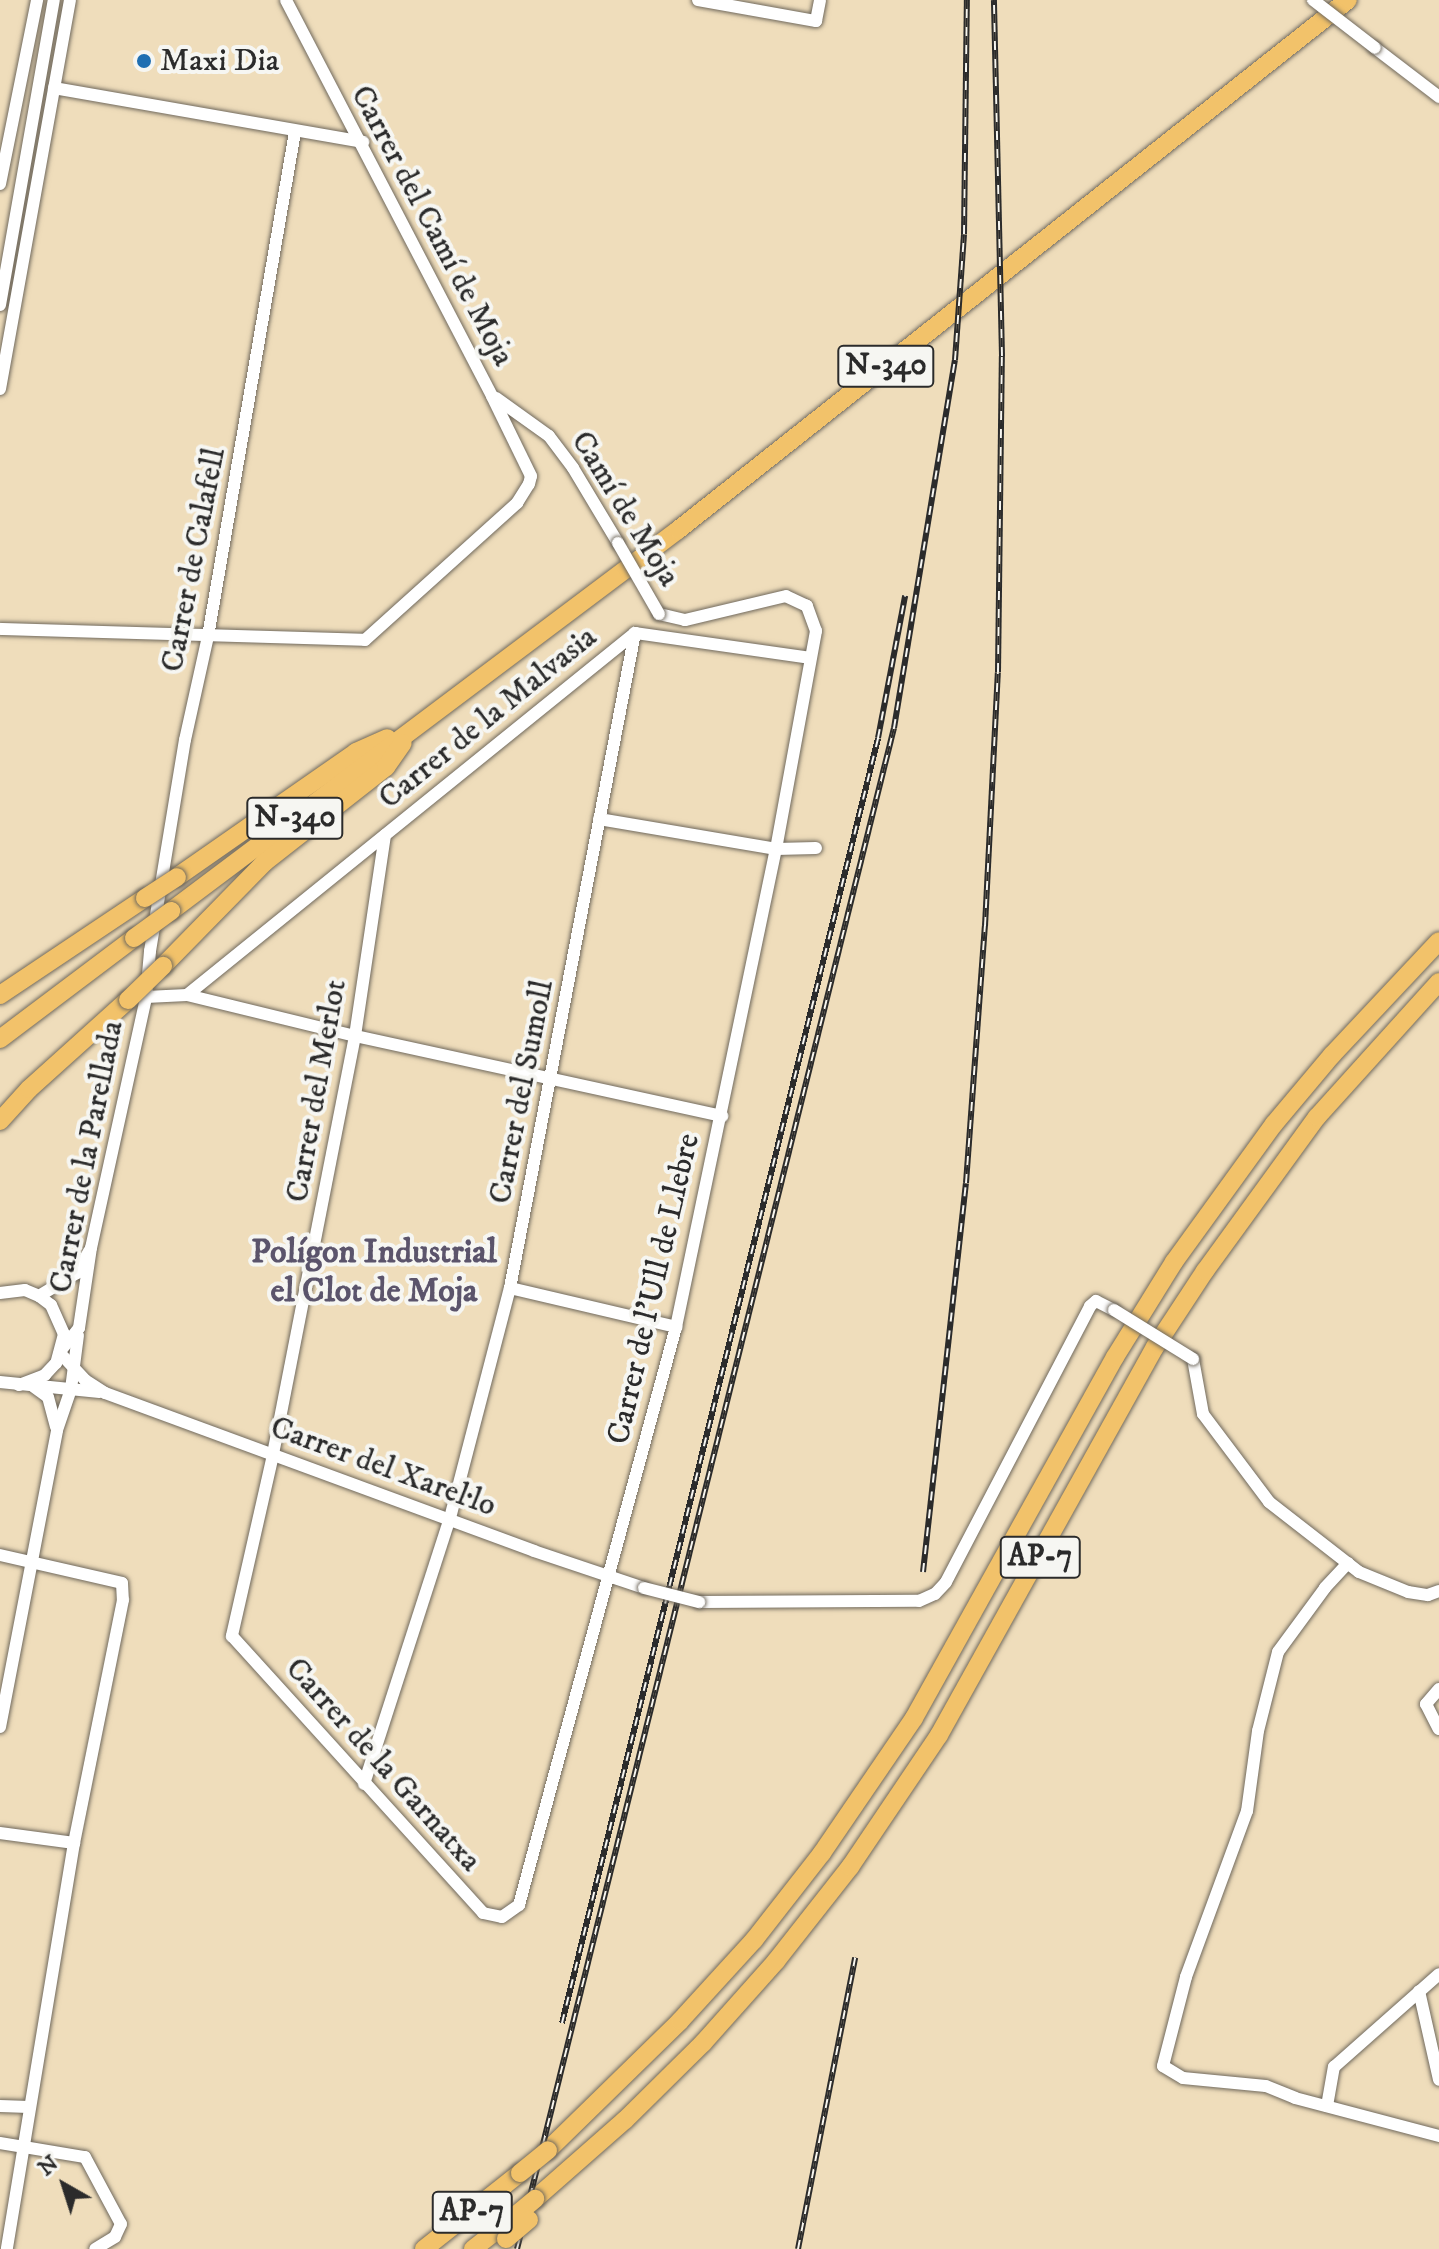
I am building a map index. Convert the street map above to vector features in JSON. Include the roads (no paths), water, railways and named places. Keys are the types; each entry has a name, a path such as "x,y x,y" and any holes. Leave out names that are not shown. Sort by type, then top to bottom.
{"highway":[{"name":"N-340","path":"0,1039 678,530 1348,0"},
{"path":"0,995 356,752 418,723"},
{"path":"0,1121 29,1089 137,998 163,966 265,862 386,767 418,723"},
{"name":"AP-7","path":"424,2249 548,2150 680,2021 754,1940 822,1853 881,1769 935,1682 1115,1357 1174,1262 1274,1124 1341,1044 1439,941"},
{"name":"AP-7","path":"473,2249 581,2160 703,2043 776,1961 850,1867 911,1780 964,1694 1133,1386 1205,1271 1317,1117 1439,982"},
{"path":"500,2244 529,2220 581,2160"}],"street":[{"path":"0,184 37,0"},
{"path":"0,305 54,0"},
{"path":"0,389 70,0"},
{"name":"Carrer del Camí de Moja","path":"208,636 365,640 517,503 531,476 363,142 326,80 286,0"},
{"path":"698,0 759,6 816,21 820,0"},
{"path":"1313,0 1439,97"},
{"path":"54,88 363,142"},
{"name":"Carrer de Calafell","path":"137,998 150,951 185,740 208,636 295,132"},
{"name":"Camí de Moja","path":"492,396 549,436 573,468 659,614 685,620 786,596 797,598 813,617 816,631 810,658"},
{"path":"0,629 208,636"},
{"path":"635,633 810,658"},
{"name":"Carrer del Sumoll","path":"364,1784 450,1518 510,1288 552,1081 635,633"},
{"name":"Carrer de la Malvasia","path":"187,995 635,633"},
{"name":"Carrer de l'Ull de Llebre","path":"502,1917 519,1905 676,1327 776,849 810,658"},
{"path":"599,819 776,849 816,848"},
{"name":"Carrer del Merlot","path":"232,1636 273,1455 355,1036 385,835"},
{"path":"137,998 187,995 552,1081 722,1116"},
{"name":"Carrer de la Parellada","path":"0,1727 57,1430 71,1389 91,1266 91,1248 137,998"},
{"path":"39,1296 77,1273 91,1248"},
{"path":"510,1288 676,1327"},
{"path":"3,1289 39,1296 60,1318 61,1351 74,1369 105,1393"},
{"name":"Carrer del Xarel·lo","path":"105,1393 609,1578 644,1588 699,1602 919,1601 935,1594 946,1582 1090,1306 1096,1301 1193,1359 1203,1414 1259,1492 1348,1563"},
{"name":"Carrer de la Parellada","path":"26,1385 45,1375 79,1328"},
{"path":"0,1382 105,1393"},
{"path":"26,1385 48,1397 57,1430"},
{"path":"0,1555 122,1583 123,1600 74,1843 7,2249"},
{"path":"1439,1591 1428,1595 1408,1592 1359,1572 1348,1563 1325,1588 1278,1652 1258,1731 1247,1811 1186,1977 1163,2066 1183,2078 1245,2081 1439,2136"},
{"name":"Carrer de la Garnatxa","path":"232,1636 483,1913 502,1917"},
{"path":"1436,1723 1426,1704 1439,1689"},
{"path":"0,1833 74,1843"},
{"path":"1327,2106 1334,2067 1439,1974"},
{"path":"1419,1991 1439,2080"},
{"path":"0,2106 29,2107"},
{"path":"0,2143 85,2157 119,2217 120,2231 95,2249"}],"railway":[{"path":"517,2249 894,728 955,360 964,234 967,0"},
{"path":"923,1572 966,1183 985,926 998,672 1002,356 994,0"},
{"path":"562,2023 878,738 905,596"},
{"path":"798,2249 855,1958"}],"place":[{"name":"Maxi Dia","path":"144,61"}],"district":[{"name":"Polígon Industrial el Clot de Moja","path":"374,1272"}]}
